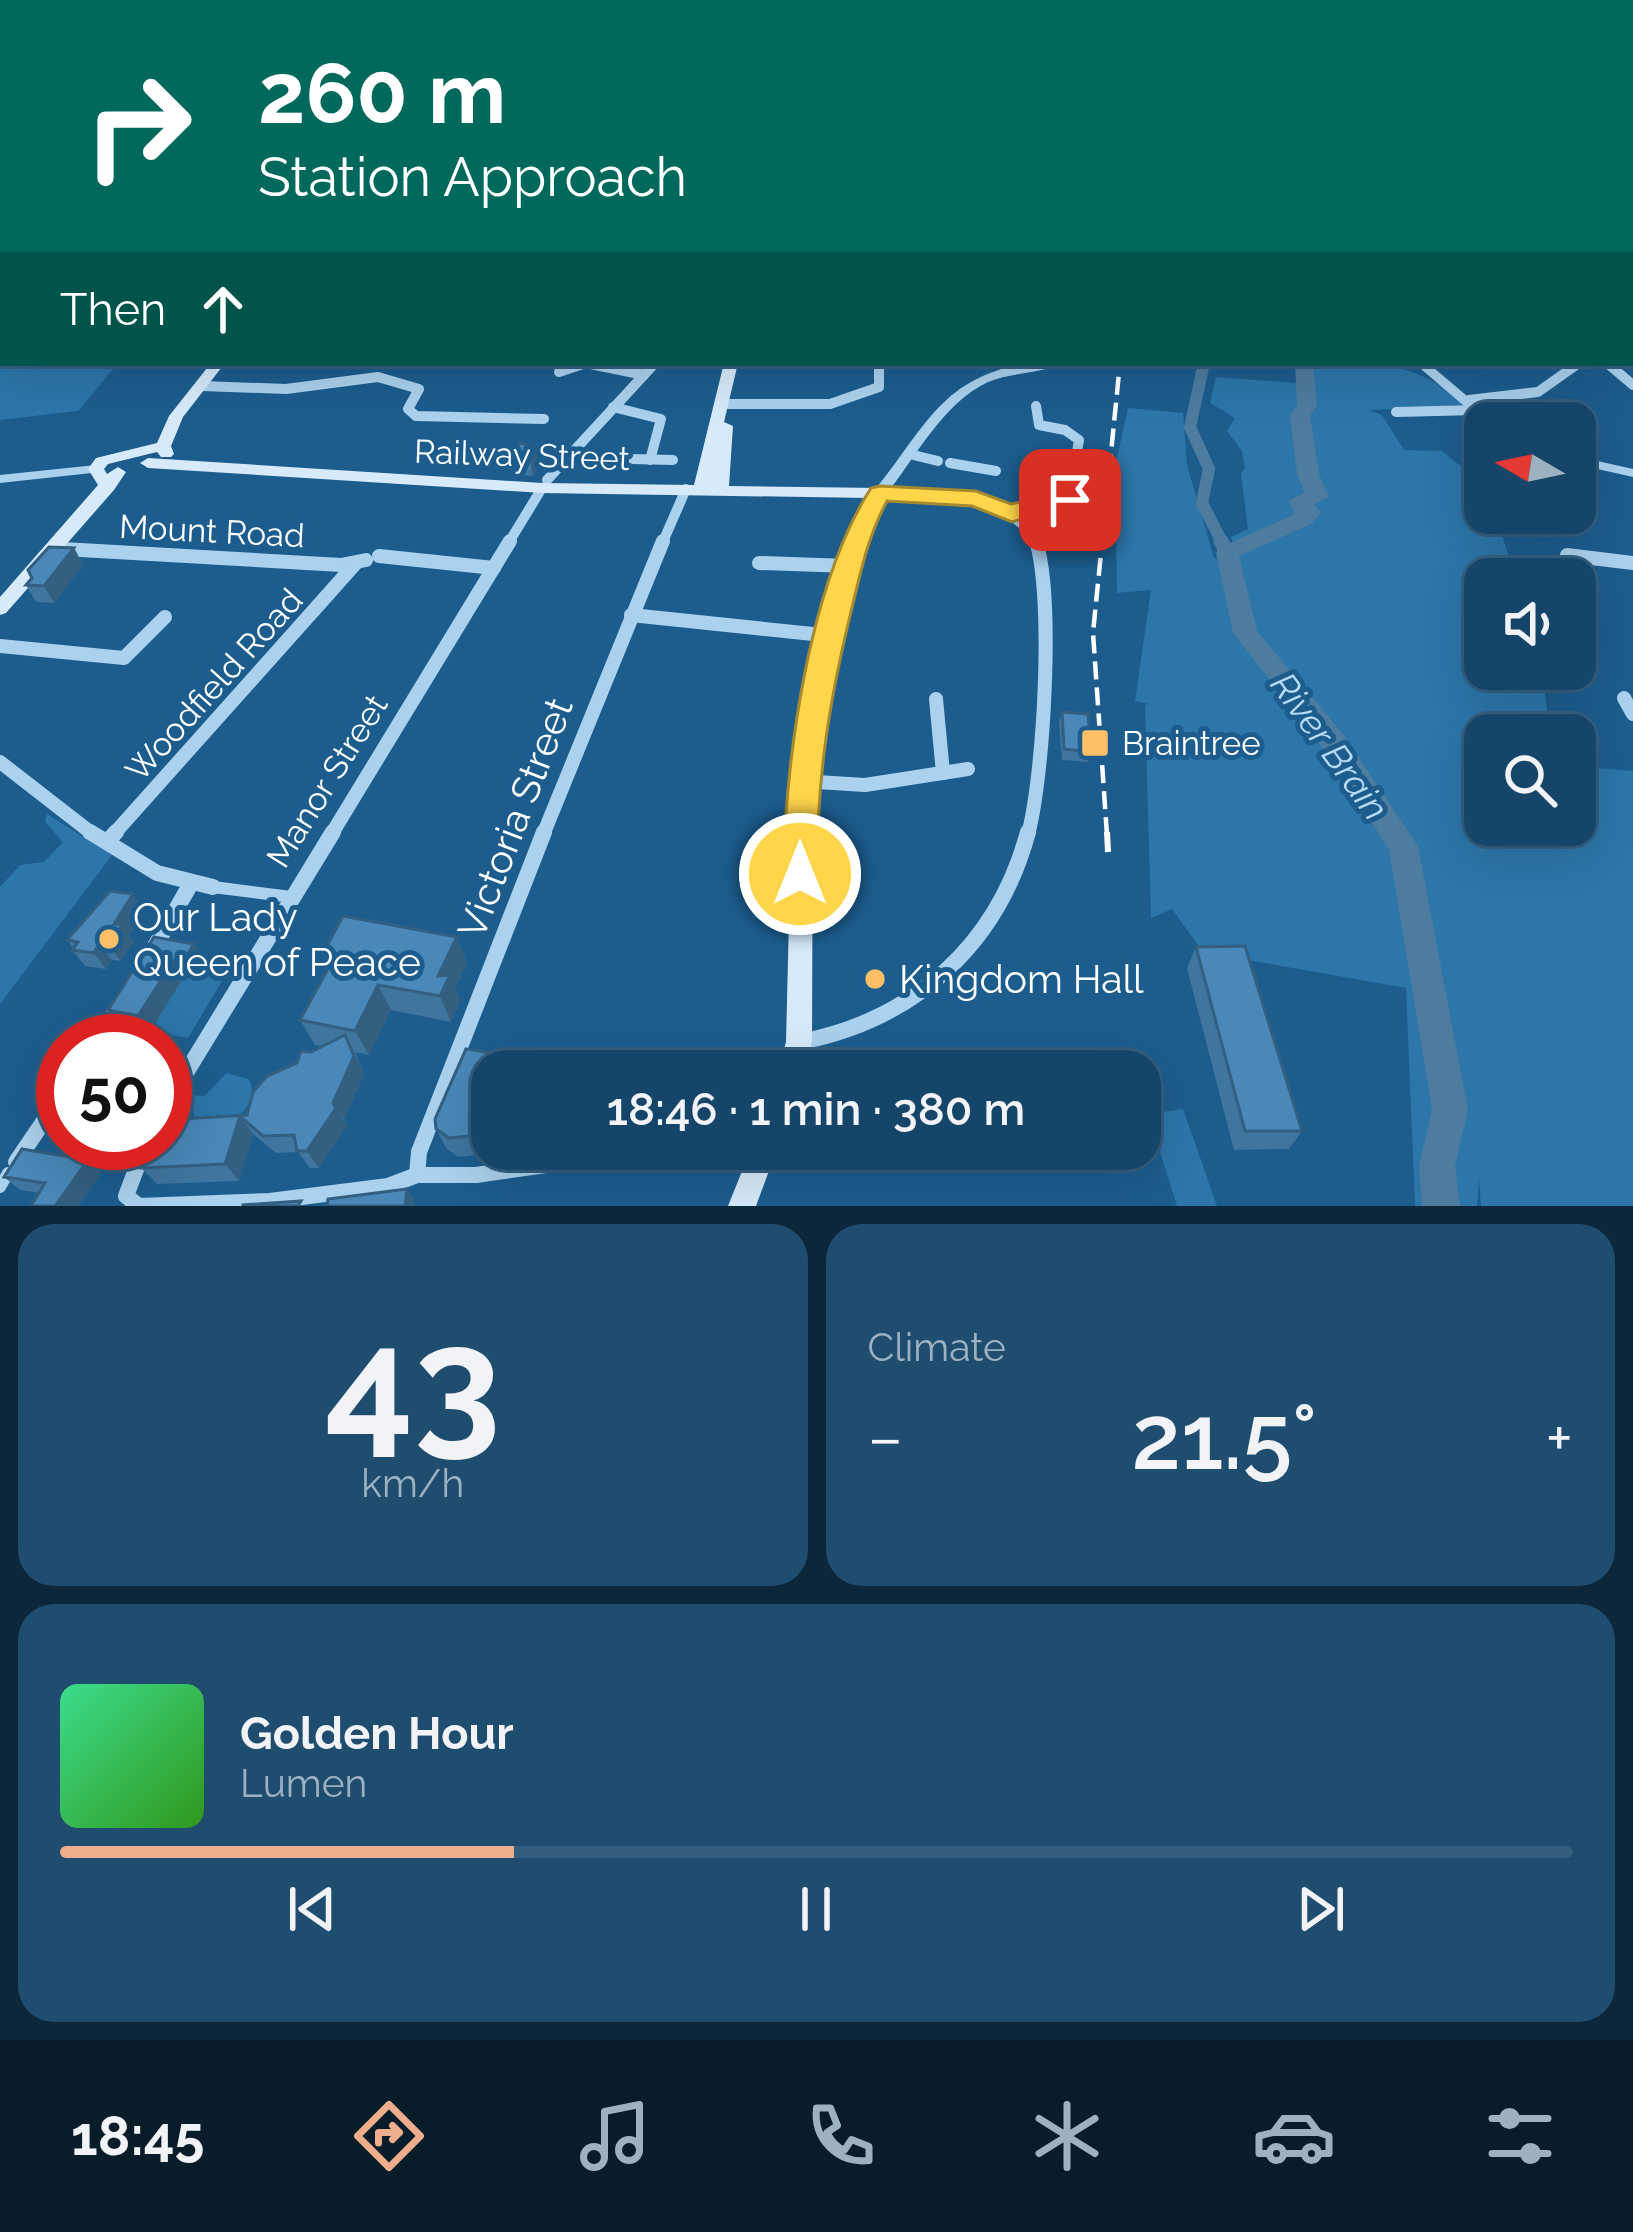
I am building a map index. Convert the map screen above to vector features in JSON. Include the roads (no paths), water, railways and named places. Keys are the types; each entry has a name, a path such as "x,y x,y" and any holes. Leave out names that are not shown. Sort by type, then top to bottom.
{"main road":[{"path":"152,454 216,366"},
{"path":"721,488 731,366"},
{"path":"693,489 724,410"},
{"name":"Railway Street","path":"110,470 152,454 182,465 545,484 880,494"},
{"path":"0,609 54,549 110,470"},
{"path":"797,1050 801,781 809,722 861,524 880,494"},
{"path":"742,1206 750,1170"}],"street":[{"path":"559,372 571,366"},
{"path":"588,366 644,375"},
{"name":"Manor Street","path":"192,1062 545,484 652,366"},
{"path":"724,410 830,404 879,387 879,366"},
{"path":"880,494 957,392 997,372 1027,366"},
{"path":"1428,366 1470,402"},
{"path":"1488,402 1538,392 1575,366"},
{"path":"201,386 298,388 324,380 409,381 419,389 409,413 457,423 544,419"},
{"path":"1012,514 1026,505 1070,500 1079,440 1065,430 1039,425 1036,406"},
{"path":"1396,412 1464,406"},
{"path":"613,407 661,419 650,460"},
{"path":"909,454 996,471"},
{"path":"631,459 673,460"},
{"path":"1596,465 1633,473"},
{"path":"0,479 74,468 110,470"},
{"name":"Victoria Street","path":"417,1175 419,1152 631,615 693,489"},
{"path":"799,1042 878,1018 943,977 983,939 1023,868 1037,783 1042,558 1033,533 1012,514 976,499 880,494"},
{"name":"Mount Road","path":"54,549 494,568"},
{"path":"1569,558 1568,554 1633,563"},
{"name":"Woodfield Road","path":"108,841 367,560"},
{"path":"759,563 849,566"},
{"path":"631,615 813,634"},
{"path":"0,646 124,658 165,617"},
{"path":"1624,698 1633,714"},
{"path":"936,699 944,773"},
{"path":"0,762 138,863 189,886 291,897"},
{"path":"801,781 865,785 968,769"},
{"path":"114,1014 189,886"},
{"path":"4,1180 36,1133"},
{"path":"136,1170 126,1196 140,1206 270,1201 388,1186 417,1175 511,1170"}],"waterway":[{"path":"1203,366 1190,427 1209,469 1202,503 1223,544"},
{"name":"River Brain","path":"1304,366 1307,405 1300,416 1308,474 1318,497 1299,501 1310,513 1303,519 1227,553 1245,633 1333,741 1403,846 1450,1110 1437,1166 1441,1206"},
{"path":"1221,541 1227,553"}],"railway":[{"path":"1107,835 1093,633 1120,366"},
{"path":"1107,832 1108,852"}],"place":[{"name":"Braintree","path":"1095,743"},
{"name":"Our Lady Queen of Peace","path":"109,939"},
{"name":"Kingdom Hall","path":"875,979"}]}
